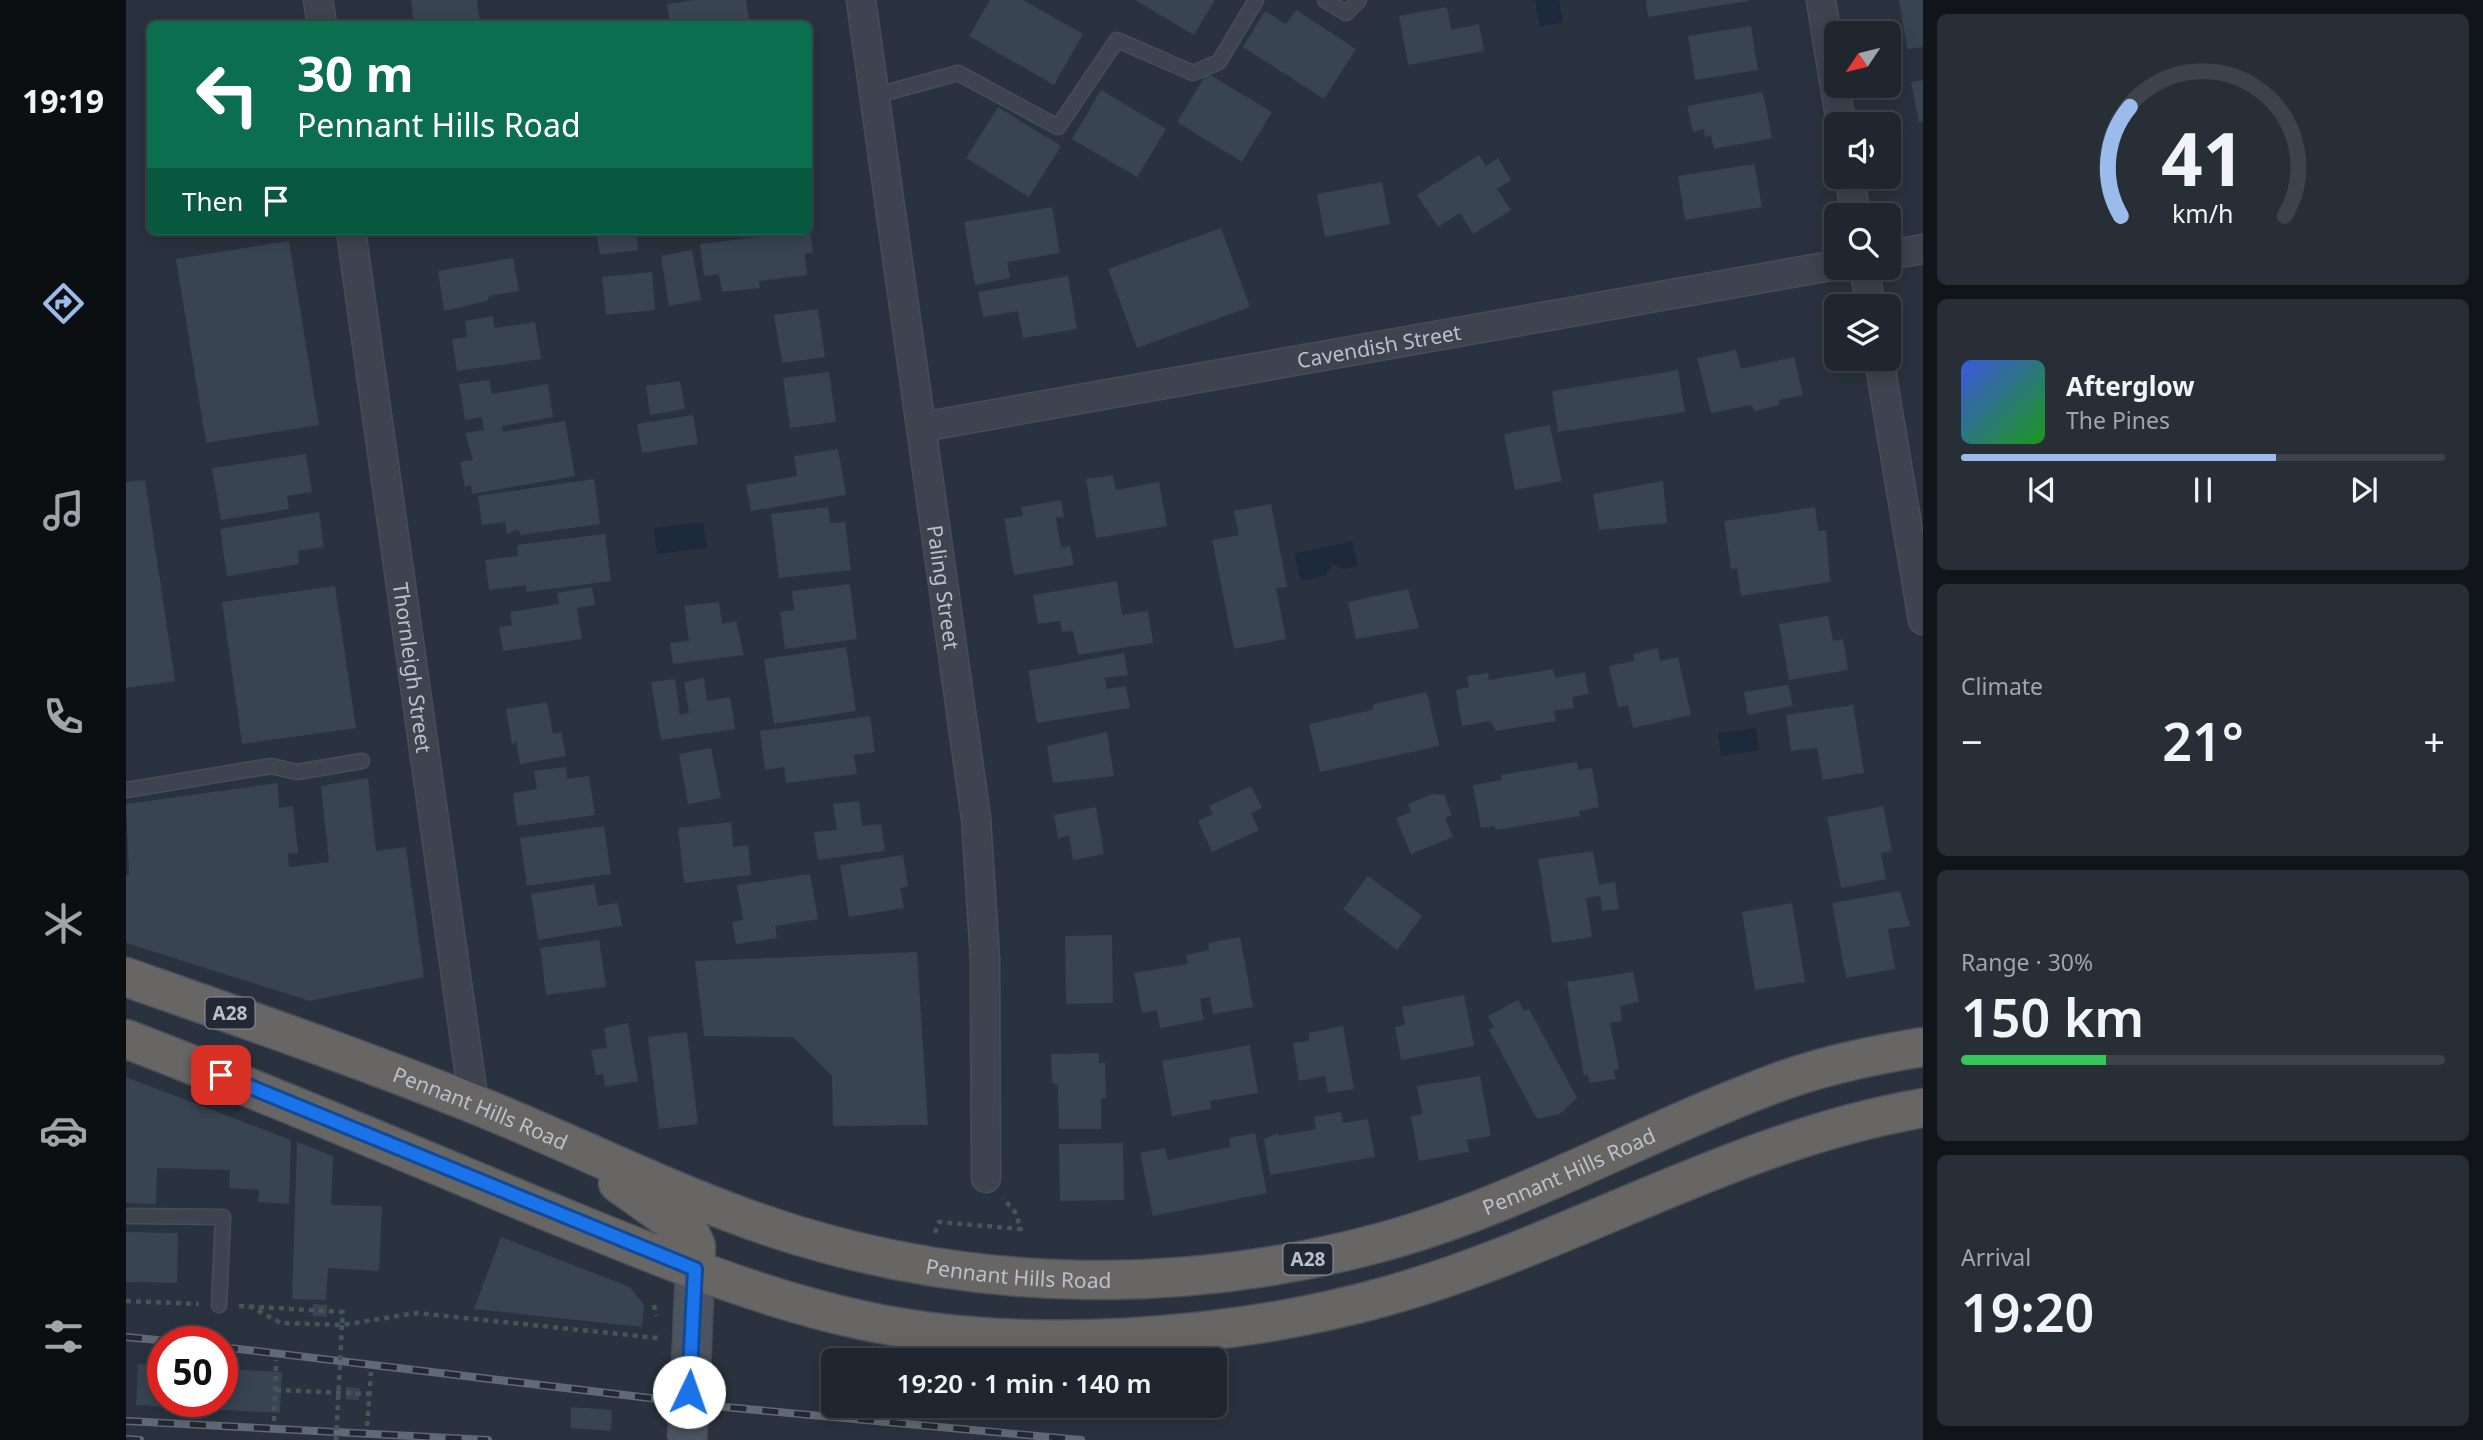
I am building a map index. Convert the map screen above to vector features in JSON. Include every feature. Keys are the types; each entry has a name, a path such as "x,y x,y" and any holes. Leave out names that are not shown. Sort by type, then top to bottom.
{"highway":[{"name":"Pennant Hills Road","path":"126,977 335,1050 795,1235 874,1257 992,1276 1073,1280 1169,1279 1280,1265 1372,1245 1458,1218 1777,1082 1861,1057 1923,1046"},
{"path":"126,1039 293,1102 561,1216 773,1297 864,1321 990,1338 1175,1334 1265,1322 1387,1296 1476,1266 1656,1191 1797,1137 1877,1116 1923,1108"},
{"path":"554,1137 691,1235 696,1246 695,1269"}],"main road":[{"path":"687,1440 695,1269"}],"street":[{"path":"318,0 322,21"},
{"name":"Paling Street","path":"861,0 976,818 985,958 986,1178"},
{"path":"1821,0 1839,112"},
{"name":"Thornleigh Street","path":"352,235 474,1104"},
{"path":"1901,253 1923,249"},
{"name":"Cavendish Street","path":"922,427 1824,267"},
{"path":"1881,371 1923,620"}],"lane":[{"path":"874,96 958,72 1058,127 1117,40 1193,73 1219,62 1256,0"},
{"path":"1325,0 1346,13 1359,0"},
{"path":"126,790 271,765 297,772 362,761"},
{"path":"126,1216 223,1217 219,1305"}],"path":[{"path":"934,1237 939,1222 1021,1229 1015,1212 986,1178"},
{"path":"126,1301 343,1312 336,1440"},
{"path":"249,1306 281,1323 342,1325 416,1313 662,1338 654,1305"},
{"path":"274,1421 276,1360"},
{"path":"367,1426 371,1371"},
{"path":"276,1390 369,1394"}],"water":[{"path":"1535,0 1559,0 1563,22 1540,27"},
{"path":"703,522 707,548 657,554 654,528"},
{"path":"1352,541 1358,566 1344,569 1333,564 1325,576 1301,581 1294,554"},
{"path":"1756,728 1759,750 1721,756 1718,733"}],"building":[{"path":"411,0 477,0 480,21 414,21"},
{"path":"695,0 746,0 749,20 757,21 670,21 667,4"},
{"path":"990,0 1023,0 1083,34 1054,85 969,36"},
{"path":"1135,0 1215,0 1194,35"},
{"path":"1646,0 1748,0 1748,1 1648,17"},
{"path":"1899,0 1923,0 1923,47 1907,49"},
{"path":"1447,7 1451,30 1479,24 1484,51 1408,65 1399,16"},
{"path":"1296,10 1356,49 1324,99 1243,47 1265,11 1286,24"},
{"path":"1751,26 1758,70 1695,80 1688,36"},
{"path":"1207,73 1272,112 1242,162 1177,122"},
{"path":"1923,80 1923,121 1919,122 1911,82"},
{"path":"1101,90 1166,129 1137,177 1072,139"},
{"path":"1763,92 1772,138 1714,149 1711,136 1705,137 1704,129 1693,132 1687,106"},
{"path":"998,107 1061,146 1029,197 966,158"},
{"path":"1479,155 1486,166 1498,158 1511,180 1497,189 1511,210 1473,234 1460,213 1438,227 1417,195"},
{"path":"1754,164 1762,207 1685,220 1678,176"},
{"path":"1382,182 1390,224 1325,237 1317,194"},
{"path":"1052,207 1060,253 1007,262 1010,278 975,285 964,222"},
{"path":"1221,228 1250,307 1137,348 1108,269"},
{"path":"597,235 636,235 638,250 600,255"},
{"path":"776,235 811,235 813,253 805,254 807,275 759,281 760,288 722,292 719,274 704,276 700,244"},
{"path":"289,241 319,425 206,443 176,259"},
{"path":"692,250 701,300 669,306 661,256"},
{"path":"513,258 519,291 489,296 487,301 444,311 438,271"},
{"path":"652,272 655,310 606,315 602,277"},
{"path":"1068,276 1077,329 1023,338 1018,311 983,317 978,292"},
{"path":"818,309 825,357 782,363 774,315"},
{"path":"493,316 494,328 535,322 541,359 457,371 452,339 467,337 465,321"},
{"path":"1736,350 1741,369 1794,357 1803,395 1779,400 1780,405 1755,411 1751,405 1711,413 1697,358"},
{"path":"1678,370 1685,412 1558,432 1552,391"},
{"path":"829,372 836,422 790,428 783,378"},
{"path":"489,380 492,394 548,384 553,417 502,426 503,432 565,421 575,476 472,494 471,485 465,487 460,462 473,460 465,433 484,430 482,417 465,420 459,384"},
{"path":"680,381 685,409 650,415 646,386"},
{"path":"693,415 698,444 642,453 637,424"},
{"path":"1550,425 1562,481 1515,490 1504,434"},
{"path":"838,449 846,495 751,511 746,485 797,476 794,456"},
{"path":"306,454 312,492 287,496 289,509 221,520 212,468"},
{"path":"1113,475 1116,490 1159,482 1167,526 1096,538 1086,479"},
{"path":"594,479 600,524 521,535 518,529 507,534 505,522 482,525 478,496"},
{"path":"145,480 175,681 126,688 126,482"},
{"path":"1663,481 1667,523 1599,530 1593,494"},
{"path":"1061,500 1064,517 1056,518 1061,548 1070,546 1074,565 1014,575 1004,519 1023,516 1021,507"},
{"path":"1271,504 1287,587 1276,588 1286,639 1234,649 1212,540 1239,535 1234,511"},
{"path":"828,507 830,523 845,522 851,570 779,578 771,514"},
{"path":"1815,507 1818,531 1826,530 1830,582 1741,596 1737,568 1731,569 1724,521"},
{"path":"319,512 324,547 298,551 299,564 227,576 220,529"},
{"path":"605,534 611,581 527,592 526,585 489,590 485,560 518,556 517,545"},
{"path":"1117,581 1122,615 1148,611 1153,643 1078,655 1073,631 1062,632 1060,621 1038,624 1033,595"},
{"path":"850,584 857,639 785,649 780,612 794,610 792,591"},
{"path":"335,586 356,728 242,744 222,602"},
{"path":"592,587 595,605 577,608 582,639 503,651 499,627 512,625 510,612 559,604 557,593"},
{"path":"1408,589 1419,628 1356,639 1348,602"},
{"path":"719,602 722,624 736,621 744,655 673,664 670,643 689,641 684,606"},
{"path":"1828,616 1833,641 1843,639 1848,670 1789,680 1779,624"},
{"path":"846,647 856,711 774,724 764,659"},
{"path":"1658,648 1660,661 1678,657 1691,715 1633,728 1628,705 1618,707 1609,666 1634,661 1633,654"},
{"path":"1124,653 1128,675 1105,678 1107,689 1126,686 1130,708 1037,723 1028,671"},
{"path":"1553,669 1555,678 1585,672 1589,694 1572,697 1574,708 1554,711 1556,721 1496,731 1490,721 1462,726 1456,690 1469,687 1467,676 1488,673 1489,680"},
{"path":"704,678 707,701 730,697 735,729 661,740 651,682 675,679 680,715 689,713 684,682"},
{"path":"1788,685 1793,706 1748,715 1744,692"},
{"path":"1427,692 1439,746 1320,772 1309,724 1372,710 1374,704"},
{"path":"547,702 553,734 561,732 566,756 520,764 516,741 512,745 506,709"},
{"path":"1853,705 1864,773 1823,780 1817,748 1791,751 1786,715"},
{"path":"870,716 875,752 854,755 857,774 786,783 784,767 765,770 760,731"},
{"path":"1107,732 1114,776 1053,783 1047,746"},
{"path":"711,748 721,798 688,804 679,754"},
{"path":"1577,762 1578,770 1592,768 1599,807 1579,811 1580,816 1496,830 1494,826 1481,828 1473,785 1502,780 1501,775"},
{"path":"566,767 567,779 589,776 595,815 517,826 513,793 537,789 534,771"},
{"path":"368,778 376,851 406,847 424,977 310,1001 126,943 126,875 129,874 126,804 278,783 279,808 293,806 298,853 288,854 289,867 329,862 321,786"},
{"path":"1251,786 1262,808 1251,813 1259,830 1212,852 1198,821 1213,814 1209,806"},
{"path":"1432,794 1444,795 1452,815 1445,818 1453,837 1411,854 1396,818 1411,812 1408,804"},
{"path":"859,801 862,826 881,824 885,851 818,860 814,832 837,830 833,804"},
{"path":"1883,806 1892,851 1881,853 1886,879 1841,888 1827,817"},
{"path":"1096,807 1104,854 1073,860 1069,836 1058,838 1054,815"},
{"path":"731,822 733,847 748,845 751,875 684,883 678,828"},
{"path":"604,826 611,874 527,886 520,838"},
{"path":"1593,851 1599,885 1615,882 1619,909 1602,911 1600,896 1586,898 1592,937 1552,943 1538,859"},
{"path":"903,855 908,887 900,888 904,908 849,917 840,865"},
{"path":"810,874 818,919 775,926 777,938 736,944 732,922 743,920 737,885"},
{"path":"1368,876 1422,916 1397,950 1343,909"},
{"path":"594,884 598,906 618,903 622,926 538,940 531,894"},
{"path":"1900,891 1910,926 1888,929 1895,969 1846,978 1832,903"},
{"path":"1792,903 1805,982 1755,990 1742,912"},
{"path":"1112,935 1113,1003 1066,1004 1065,936"},
{"path":"1240,937 1253,1007 1213,1014 1210,997 1200,999 1204,1020 1160,1028 1157,1010 1142,1013 1134,973 1188,964 1186,955 1209,950 1208,943"},
{"path":"599,940 606,987 546,995 540,948"},
{"path":"917,952 928,1125 833,1126 832,1076 793,1037 704,1036 695,961"},
{"path":"1633,972 1639,1002 1620,1006 1622,1021 1610,1023 1619,1069 1614,1070 1616,1079 1589,1083 1588,1075 1584,1076 1567,982"},
{"path":"1464,995 1474,1046 1401,1060 1395,1027 1405,1025 1402,1007"},
{"path":"1518,1000 1524,1011 1529,1009 1577,1098 1560,1114 1537,1119 1489,1030 1494,1027 1488,1016"},
{"path":"628,1023 638,1081 605,1087 603,1074 596,1075 591,1050 607,1048 604,1028"},
{"path":"1343,1026 1354,1089 1328,1093 1325,1076 1299,1081 1293,1043 1309,1041 1309,1033"},
{"path":"687,1032 698,1124 659,1129 648,1037"},
{"path":"1250,1045 1258,1093 1210,1101 1211,1109 1172,1116 1162,1061"},
{"path":"1099,1053 1099,1063 1105,1063 1106,1098 1101,1098 1101,1129 1059,1129 1058,1085 1052,1083 1051,1054"},
{"path":"1480,1076 1491,1136 1467,1140 1469,1152 1419,1161 1411,1116 1422,1114 1417,1086"},
{"path":"126,1077 291,1140 289,1204 258,1202 259,1190 229,1188 230,1170 157,1168 156,1204 126,1203"},
{"path":"1341,1112 1343,1123 1368,1119 1375,1157 1270,1175 1264,1139 1278,1133 1278,1136 1316,1129 1314,1117"},
{"path":"1255,1133 1267,1193 1153,1216 1140,1153 1165,1148 1168,1160 1231,1147 1229,1138"},
{"path":"297,1142 333,1156 331,1205 382,1206 379,1271 328,1268 326,1300 292,1299"},
{"path":"1123,1143 1124,1200 1060,1201 1059,1144"},
{"path":"126,1232 178,1233 177,1283 126,1282"},
{"path":"501,1237 630,1287 644,1305 642,1327 474,1309"},
{"path":"313,1304 327,1305 327,1317 313,1316"},
{"path":"138,1364 147,1365 147,1406 136,1405"},
{"path":"238,1370 282,1372 280,1413 238,1411"},
{"path":"346,1387 360,1388 359,1400 346,1399"},
{"path":"571,1407 612,1410 611,1431 571,1428"}],"railway":[{"path":"126,1337 147,1339"},
{"path":"238,1349 725,1407 1081,1440"},
{"path":"126,1421 488,1440"},
{"path":"126,1439 140,1440"}],"route":[{"path":"221,1075 293,1102 464,1176 695,1269 689,1392"}]}
